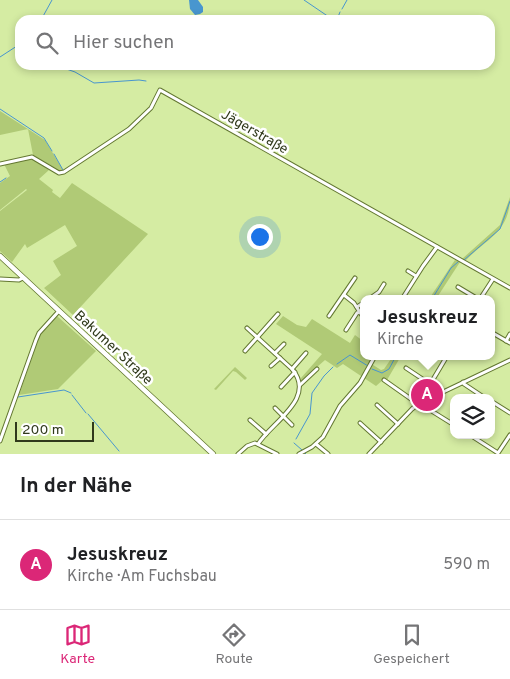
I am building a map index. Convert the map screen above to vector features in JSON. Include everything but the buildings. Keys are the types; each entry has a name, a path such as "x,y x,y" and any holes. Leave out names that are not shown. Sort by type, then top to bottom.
{"main road":[{"name":"Bakumer Straße","path":"0,256 213,454"}],"street":[{"name":"Jägerstraße","path":"0,164 32,157 59,173 64,172 129,129 151,108 160,90 510,288"},
{"path":"404,295 437,247"},
{"path":"408,272 416,276"},
{"path":"0,280 19,280 23,278"},
{"path":"329,316 355,278"},
{"path":"482,295 493,279"},
{"path":"375,295 384,284"},
{"path":"458,286 473,295"},
{"path":"344,296 360,312 357,313 346,330"},
{"path":"0,441 39,333 59,311"},
{"path":"245,351 278,314"},
{"path":"247,328 293,370 300,385"},
{"path":"495,334 508,342 510,334"},
{"path":"275,353 284,344"},
{"path":"281,387 306,353"},
{"path":"271,366 280,358"},
{"path":"299,454 316,444 326,432 340,406 360,383 373,360"},
{"path":"445,360 425,393 424,400 430,410 450,422"},
{"path":"369,454 424,400 510,360"},
{"path":"505,363 510,367"},
{"path":"406,368 430,384"},
{"path":"258,444 297,400 300,385 317,369"},
{"path":"384,380 418,404"},
{"path":"463,382 480,394"},
{"path":"377,404 398,424"},
{"path":"495,404 510,413"},
{"path":"275,408 292,425"},
{"path":"250,420 266,434"},
{"path":"360,423 381,442"},
{"path":"476,439 498,453 510,435"},
{"path":"238,454 247,446 258,444 277,454"},
{"path":"316,444 328,454"}],"green space":[{"path":"0,111 28,129 0,135"},
{"path":"28,129 45,140 63,170 60,171 33,155"},
{"path":"29,158 36,160 49,170 39,179 60,198 72,183 148,234 73,315 44,288 61,275 53,261 77,246 65,225 27,248 25,244 12,262 0,251 0,211 27,190 0,210 0,183 10,176 4,164"},
{"path":"510,197 506,219 501,227 465,261 462,259 500,225"},
{"path":"455,260 460,262 439,295 432,295"},
{"path":"57,316 96,351 58,389 19,395 40,334"},
{"path":"283,316 297,325 306,327 312,319 350,343 355,335 360,339 360,360 371,360 370,363 381,370 384,369 390,360 399,360 387,380 384,379 376,386 343,364 337,368 325,360 301,381 301,378 322,354 276,324"},
{"path":"235,367 247,378 245,380 233,371 216,390 214,389"}],"water":[{"path":"189,0 198,0 203,7 203,12 195,15 190,9"}],"waterway":[{"path":"44,15 52,0"},
{"path":"304,0 326,15"},
{"path":"342,9 347,0"},
{"path":"0,57 15,47"},
{"path":"69,70 94,83 146,81"},
{"path":"0,109 44,138 52,151"},
{"path":"54,154 63,170"},
{"path":"0,182 6,178"},
{"path":"464,260 500,229 510,201"},
{"path":"434,295 451,268 458,262"},
{"path":"337,364 350,355 368,366"},
{"path":"372,369 382,373 389,369 394,360"},
{"path":"296,439 310,414 312,393 333,367"},
{"path":"18,397 64,390 71,393"},
{"path":"72,395 86,413"},
{"path":"88,414 119,451"},
{"path":"294,443 302,450"}],"place":[{"name":"Jesuskreuz","path":"427,395"}]}
